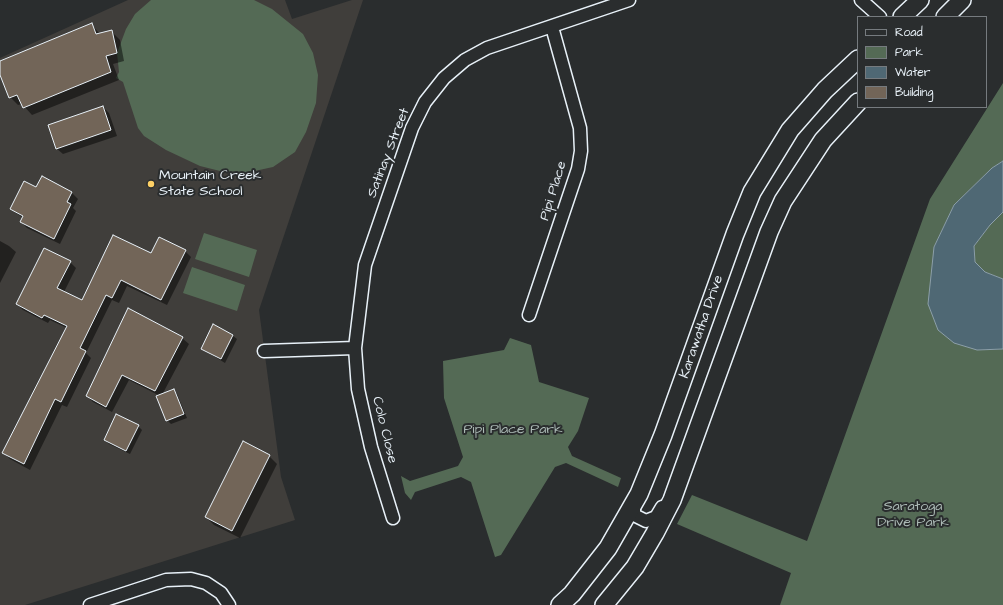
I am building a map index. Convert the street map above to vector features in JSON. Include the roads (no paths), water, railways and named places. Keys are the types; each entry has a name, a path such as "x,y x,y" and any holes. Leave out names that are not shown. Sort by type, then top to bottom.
{"main road":[{"path":"903,16 920,0"},
{"path":"946,16 962,0"},
{"name":"Karawatha Drive","path":"560,605 572,594 608,548 634,503 663,435 734,234 752,192 790,130 825,90 857,60"},
{"path":"604,605 635,567 672,500 769,232 783,200 823,140 857,103"}],"street":[{"name":"Satinay Street","path":"355,348 365,265 412,128 425,102 444,78 465,60 487,48 628,0"},
{"path":"861,0 879,16"},
{"name":"Pipi Place","path":"529,315 578,169 581,151 580,128 552,27"},
{"path":"264,351 355,348"},
{"name":"Colo Close","path":"355,348 358,389 371,447 393,518"},
{"path":"634,503 634,515 638,518 646,521 656,517 673,481 686,464"},
{"path":"90,605 166,580 191,579 206,583 222,593 229,605"}],"water":[{"path":"1003,161 1003,212 990,225 974,246 975,262 985,272 1003,279 1003,349 977,350 954,343 938,330 928,304 934,247 954,205 992,168"}],"place":[{"name":"Mountain Creek State School","path":"151,184"}],"park label":[{"name":"Pipi Place Park","path":"513,430"},
{"name":"Saratoga Drive Park","path":"913,516"}]}
